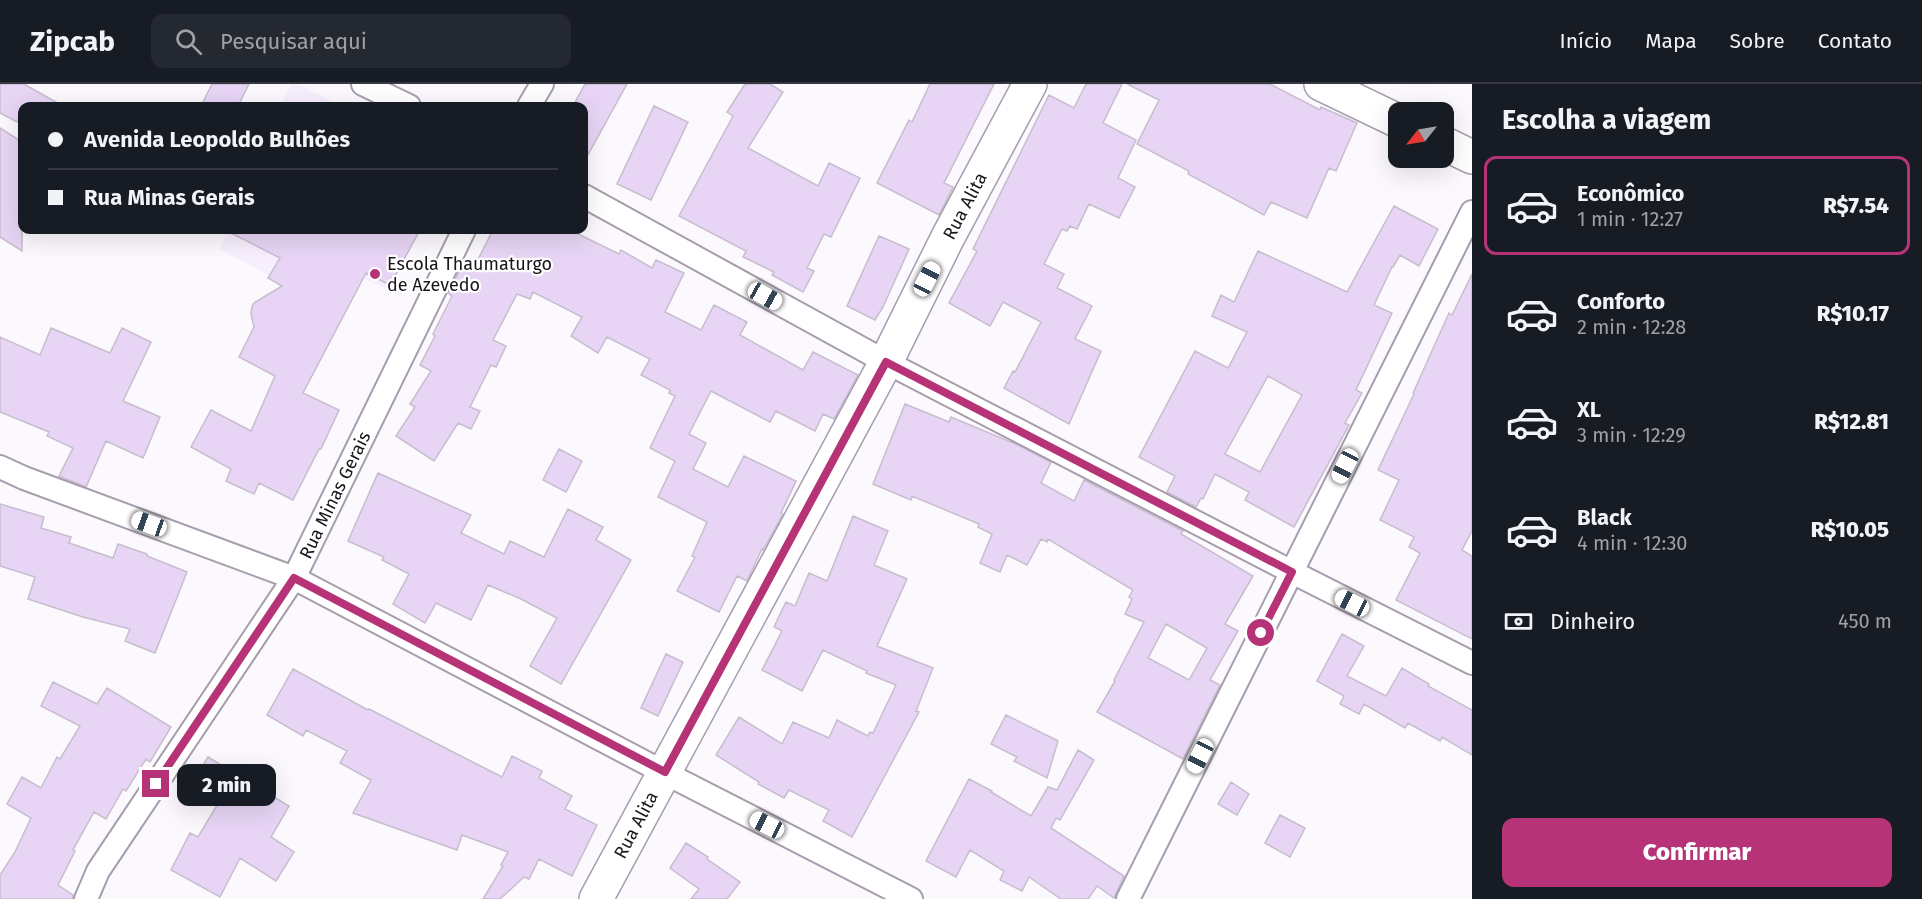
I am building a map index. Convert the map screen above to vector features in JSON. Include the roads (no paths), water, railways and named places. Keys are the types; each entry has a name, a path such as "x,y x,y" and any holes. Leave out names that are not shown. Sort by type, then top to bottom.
{"street":[{"path":"363,84 401,102"},
{"path":"531,102 542,84"},
{"name":"Rua Alita","path":"596,899 886,362 948,237 1030,84"},
{"path":"1321,84 1388,117"},
{"path":"1454,148 1472,157"},
{"path":"588,198 886,362 1472,663"},
{"path":"1128,899 1472,212"},
{"name":"Rua Minas Gerais","path":"86,899 105,861 294,578 462,234"},
{"path":"0,467 24,478 294,578 911,899"}],"place":[{"name":"Escola Thaumaturgo de Azevedo","path":"375,274"}]}
